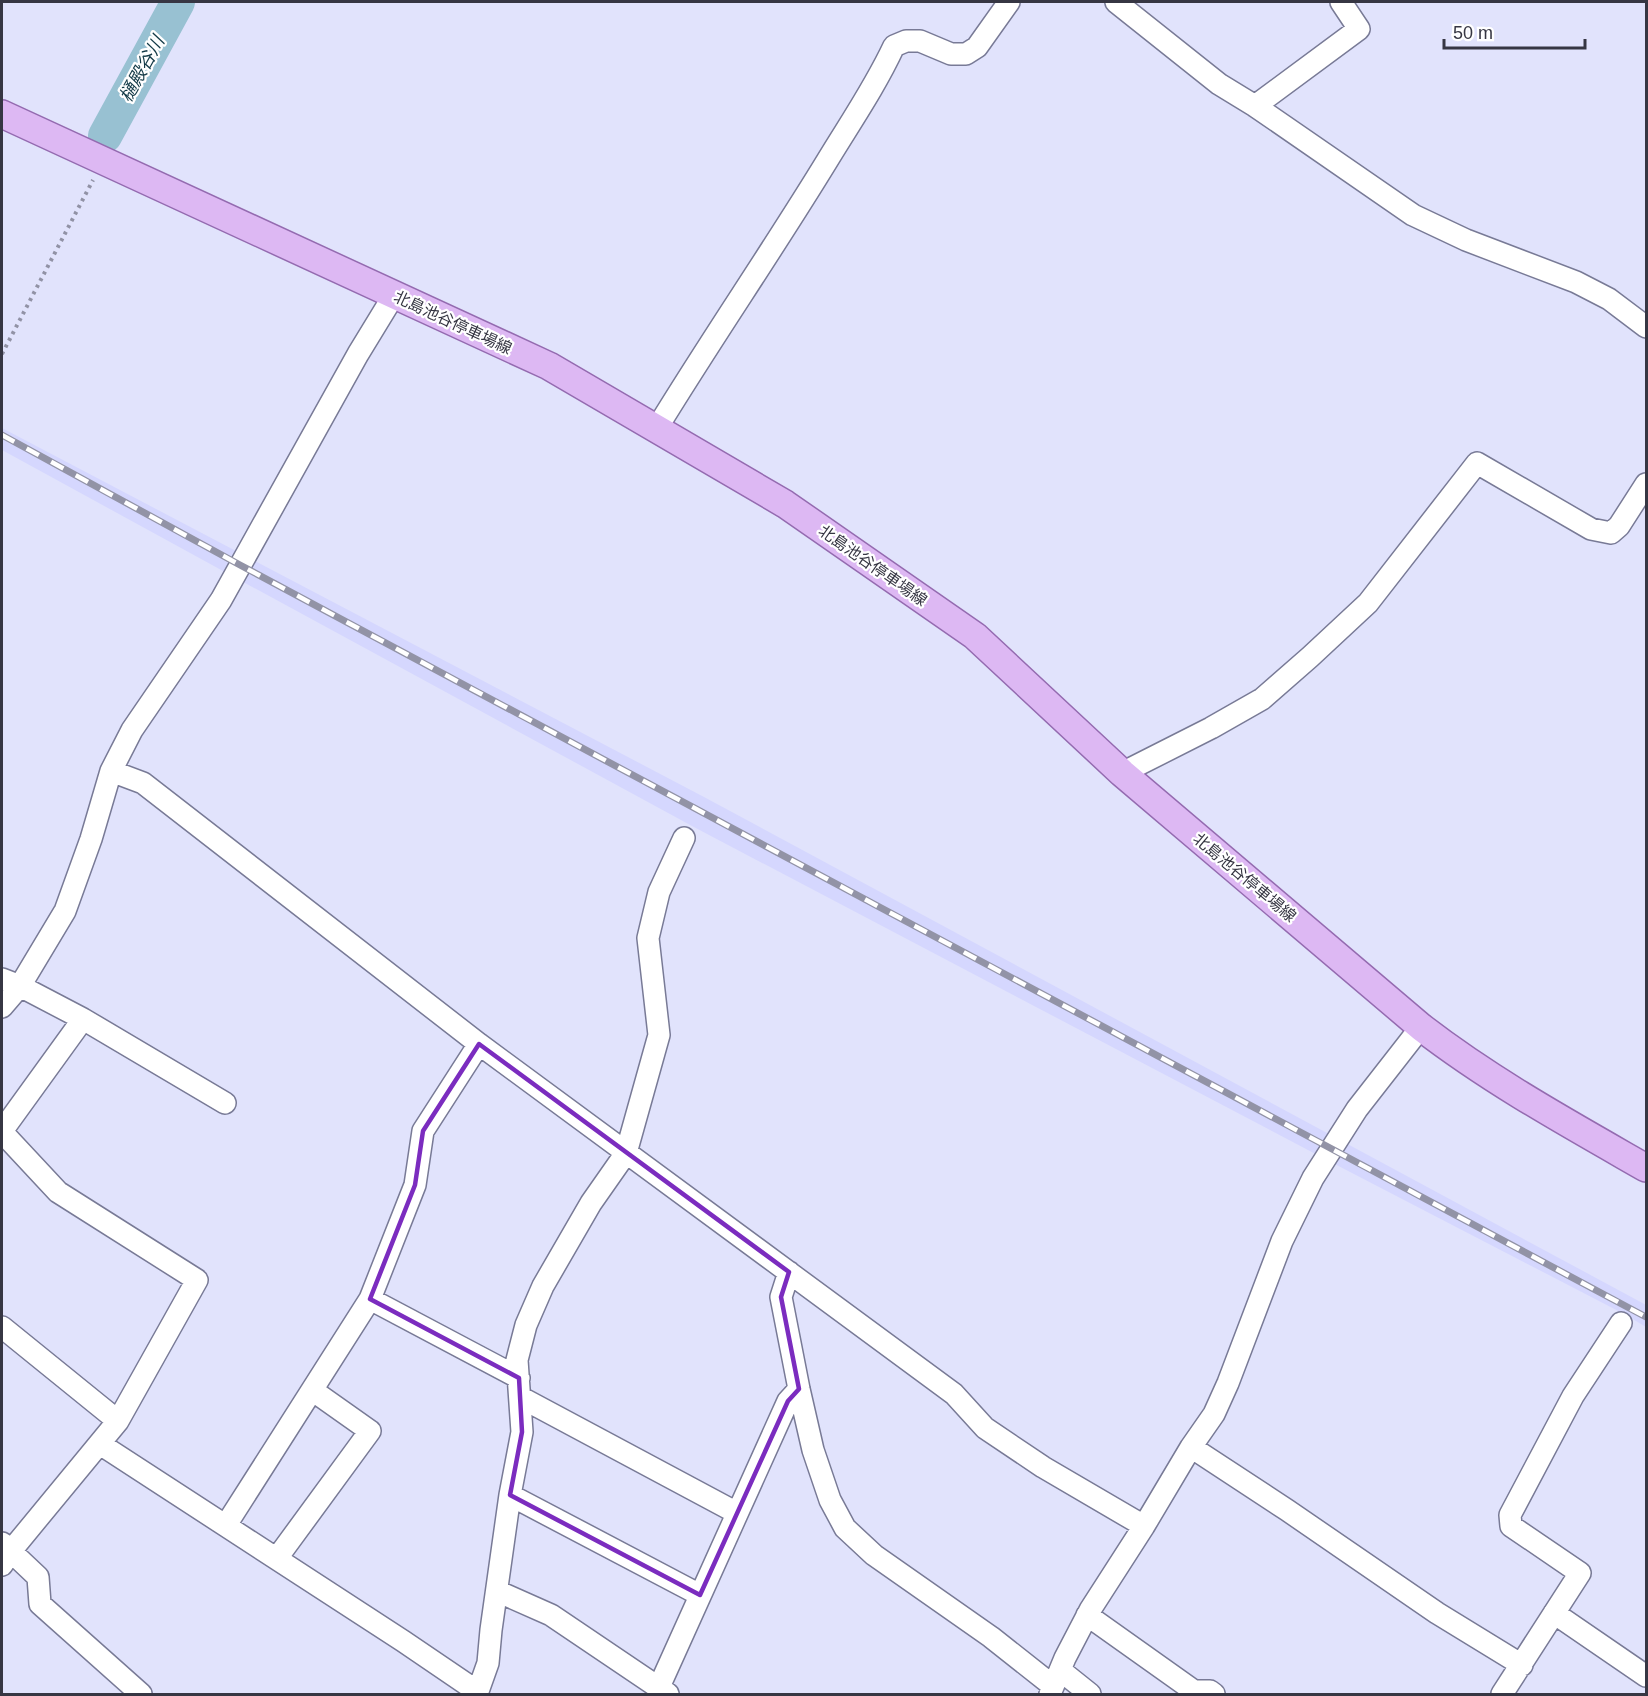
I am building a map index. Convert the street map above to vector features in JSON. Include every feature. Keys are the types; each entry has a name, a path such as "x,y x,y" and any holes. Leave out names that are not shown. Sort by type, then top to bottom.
{"main road":[{"name":"北島池谷停車場線","path":"2,114 549,366 786,504 975,636 1122,773 1421,1027 1455,1053 1520,1095 1647,1168"}],"street":[{"path":"657,428 808,192 883,71 894,46 906,41 920,41 951,54 966,54 977,47 1009,2"},
{"path":"1116,2 1219,84 1413,214 1466,240 1576,282 1609,299 1647,327"},
{"path":"1255,106 1359,29 1341,2"},
{"path":"2,1007 11,982 65,911 91,839 111,771 132,730 221,600 358,354 394,295"},
{"path":"1122,773 1211,728 1262,699 1368,603 1477,463 1591,529 1611,533 1619,526 1647,484"},
{"path":"111,771 143,783 479,1044 954,1394 985,1428 1043,1467 1144,1526"},
{"path":"100,1444 277,1558 478,1693 488,1663 510,1495 522,1432 517,1360 526,1324 543,1286 591,1203 626,1153 659,1035 648,938 659,892 684,838"},
{"path":"11,982 83,1019 225,1103"},
{"path":"83,1019 2,1132 58,1192 197,1280 118,1421 4,1553 38,1577 40,1604 141,1695"},
{"path":"1054,1684 1088,1615 1191,1447 1214,1414 1282,1241 1313,1178 1357,1109 1421,1027"},
{"path":"226,1525 370,1299 415,1185 423,1131 479,1044"},
{"path":"789,1272 781,1297 799,1389 813,1450 830,1500 845,1528 874,1555 1054,1684 1090,1695"},
{"path":"370,1299 737,1513"},
{"path":"1502,1695 1580,1573 1511,1526 1510,1515 1573,1396 1621,1323"},
{"path":"2,1327 118,1421"},
{"path":"497,1591 551,1615 664,1691 700,1595 788,1401 799,1389"},
{"path":"277,1558 370,1431 312,1390"},
{"path":"1191,1447 1437,1613 1522,1665"},
{"path":"510,1495 700,1595"},
{"path":"1554,1613 1647,1676"},
{"path":"1088,1615 1194,1691 1210,1691 1214,1695"}],"path":[{"path":"2,354 103,161"}],"highlighted area":[{"path":"479,1044 789,1272 781,1297 799,1389 788,1401 700,1595 510,1495 522,1432 519,1378 370,1299 415,1185 423,1131"}],"shaded area":[{"path":"2,428 704,797 1646,1305 1646,1327 692,826 234,577 2,450"}],"waterway":[{"name":"樋殿谷川","path":"105,136 178,2"}],"railway":[{"path":"2,435 240,565 1646,1317"}]}
